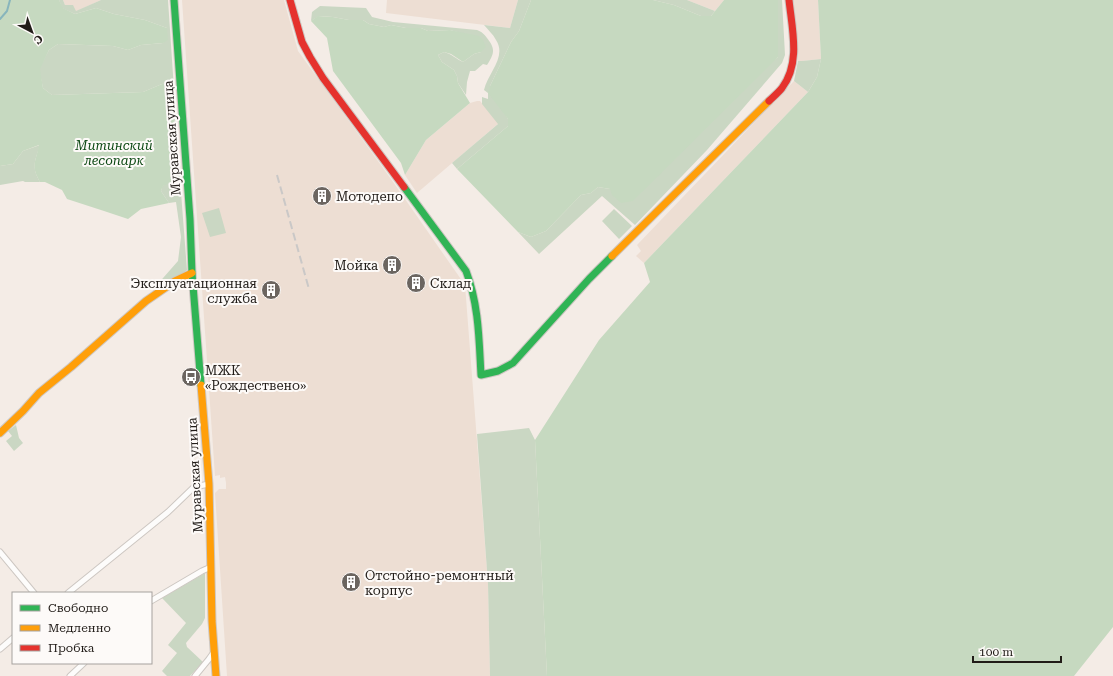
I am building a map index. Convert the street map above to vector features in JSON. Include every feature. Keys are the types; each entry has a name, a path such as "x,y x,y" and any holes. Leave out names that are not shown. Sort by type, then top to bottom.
{"street":[{"name":"Муравская улица","path":"174,0 190,218 192,274 209,484 210,567 216,676"},
{"path":"290,0 302,42 323,78 466,271 472,285 475,305 481,375 493,374 512,363 589,279 781,89 788,79 792,68 794,54 789,0"},
{"path":"0,432 23,411 38,393 71,367 146,301 175,281 192,274"},
{"path":"69,592 168,512 194,488 209,484"},
{"path":"0,552 33,592"},
{"path":"152,600 210,567"},
{"path":"0,649 12,639"},
{"path":"195,676 213,655 215,649"},
{"path":"70,676 83,664"}],"shaded area":[{"path":"63,0 101,0 75,12 65,5"},
{"path":"182,0 284,0 298,51 391,179 465,285 488,584 490,676 227,676 215,493 219,489 226,489 226,483 225,477 220,478 220,475 215,476"},
{"path":"387,0 518,0 510,28 386,13"},
{"path":"687,0 724,0 715,11"},
{"path":"793,0 818,0 821,59 798,61"},
{"path":"794,81 808,92 644,263 636,256 641,251 637,245"},
{"path":"480,101 499,123 417,193 405,175 426,140 470,103"}],"green space":[{"name":"Митинский лесопарк","path":"0,0 59,0 63,8 75,14 96,8 114,14 145,20 167,28 168,40 163,43 141,45 128,50 113,46 58,44 49,50 40,69 43,88 52,95 143,92 162,84 171,83 174,90 176,170 170,173 172,182 164,186 161,191 169,203 141,209 128,219 67,199 62,190 45,182 40,182 34,167 39,145 23,151 13,164 0,166"},
{"path":"59,0 63,0 65,5 73,5 76,11 101,0 168,0 174,90 171,83 162,84 143,92 52,95 43,88 39,69 49,50 58,44 113,46 128,50 141,45 163,43 167,28 145,20 114,14 96,8 75,14 62,8"},
{"path":"518,0 531,0 519,31 511,42 490,86 508,119 508,126 457,169 452,163 498,124 482,104 482,97 488,99 488,93 484,90 496,65 499,53 499,46 496,40 484,25 510,28"},
{"path":"531,0 653,0 674,5 701,16 711,16 724,0 778,0 778,57 633,201 621,203 612,195 610,189 598,187 591,193 581,195 546,231 531,237 518,232 457,169 508,126 508,119 488,93 511,42 519,31"},
{"path":"653,0 687,0 715,11 711,16 701,16 674,5"},
{"path":"778,0 782,0 785,55 782,63 707,150 635,225 602,196 539,254 518,232 531,237 546,231 581,195 591,193 598,187 610,189 778,57"},
{"path":"818,0 1113,0 1113,627 1074,676 547,676 535,440 599,340 650,282 644,263 808,92 817,77 821,59"},
{"path":"320,6 366,8 372,17 393,22 477,30 484,34 490,42 493,52 487,65 483,64 475,71 470,71 466,95 458,83 454,70 442,62 438,55 444,52 463,62 474,54 481,52 464,34 450,30 428,31 421,28 406,28 391,25 384,27 369,24 363,20 349,20 333,17 319,16 311,21 312,12"},
{"path":"318,16 349,20 363,20 369,24 384,27 391,25 406,28 421,28 428,31 450,30 479,36 483,40 486,47 481,52 474,54 463,62 451,54 444,52 438,55 442,62 454,70 458,83 470,103 426,140 405,175 401,163 333,71 327,38 311,21"},
{"path":"821,59 817,77 808,92 794,81 798,61"},
{"path":"175,115 187,270 158,288 156,286 178,261 181,237 176,202 169,203 161,191 162,187 166,183 169,183 170,173 176,170"},
{"path":"40,145 35,160 35,168 40,182 23,181 0,185 0,166 13,164 23,151"},
{"path":"219,208 226,233 210,237 202,213"},
{"path":"614,209 632,226 619,239 602,221"},
{"path":"16,425 19,438 23,443 14,451 6,441 12,436 8,431"},
{"path":"529,428 535,440 547,676 490,676 488,584 477,434"},
{"path":"205,573 205,618 202,624 186,643 187,647 203,662 190,676 167,676 162,671 177,653 168,645 186,623 162,598"}],"waterway":[{"path":"0,19 7,11 10,0"}],"railway":[{"path":"277,175 309,289"}],"traffic: fast":[{"path":"174,0 201,385"},
{"path":"404,187 466,271 474,297 476,310 481,375 498,371 513,363 589,279 612,256"}],"traffic: slow":[{"path":"612,256 769,101"},
{"path":"0,433 39,393 146,301 175,281 192,273"},
{"path":"201,385 209,484 212,621 216,676"}],"traffic: jam":[{"path":"290,0 302,42 310,57 323,78 404,187"},
{"path":"769,101 782,88 792,68 794,46 789,0"}],"place":[{"name":"Мотодепо","path":"322,196"},
{"name":"Мойка","path":"392,265"},
{"name":"Склад","path":"416,283"},
{"name":"Эксплуатационная служба","path":"271,290"},
{"name":"МЖК «Рождествено»","path":"191,377"},
{"name":"Отстойно-ремонтный корпус","path":"351,582"}]}
